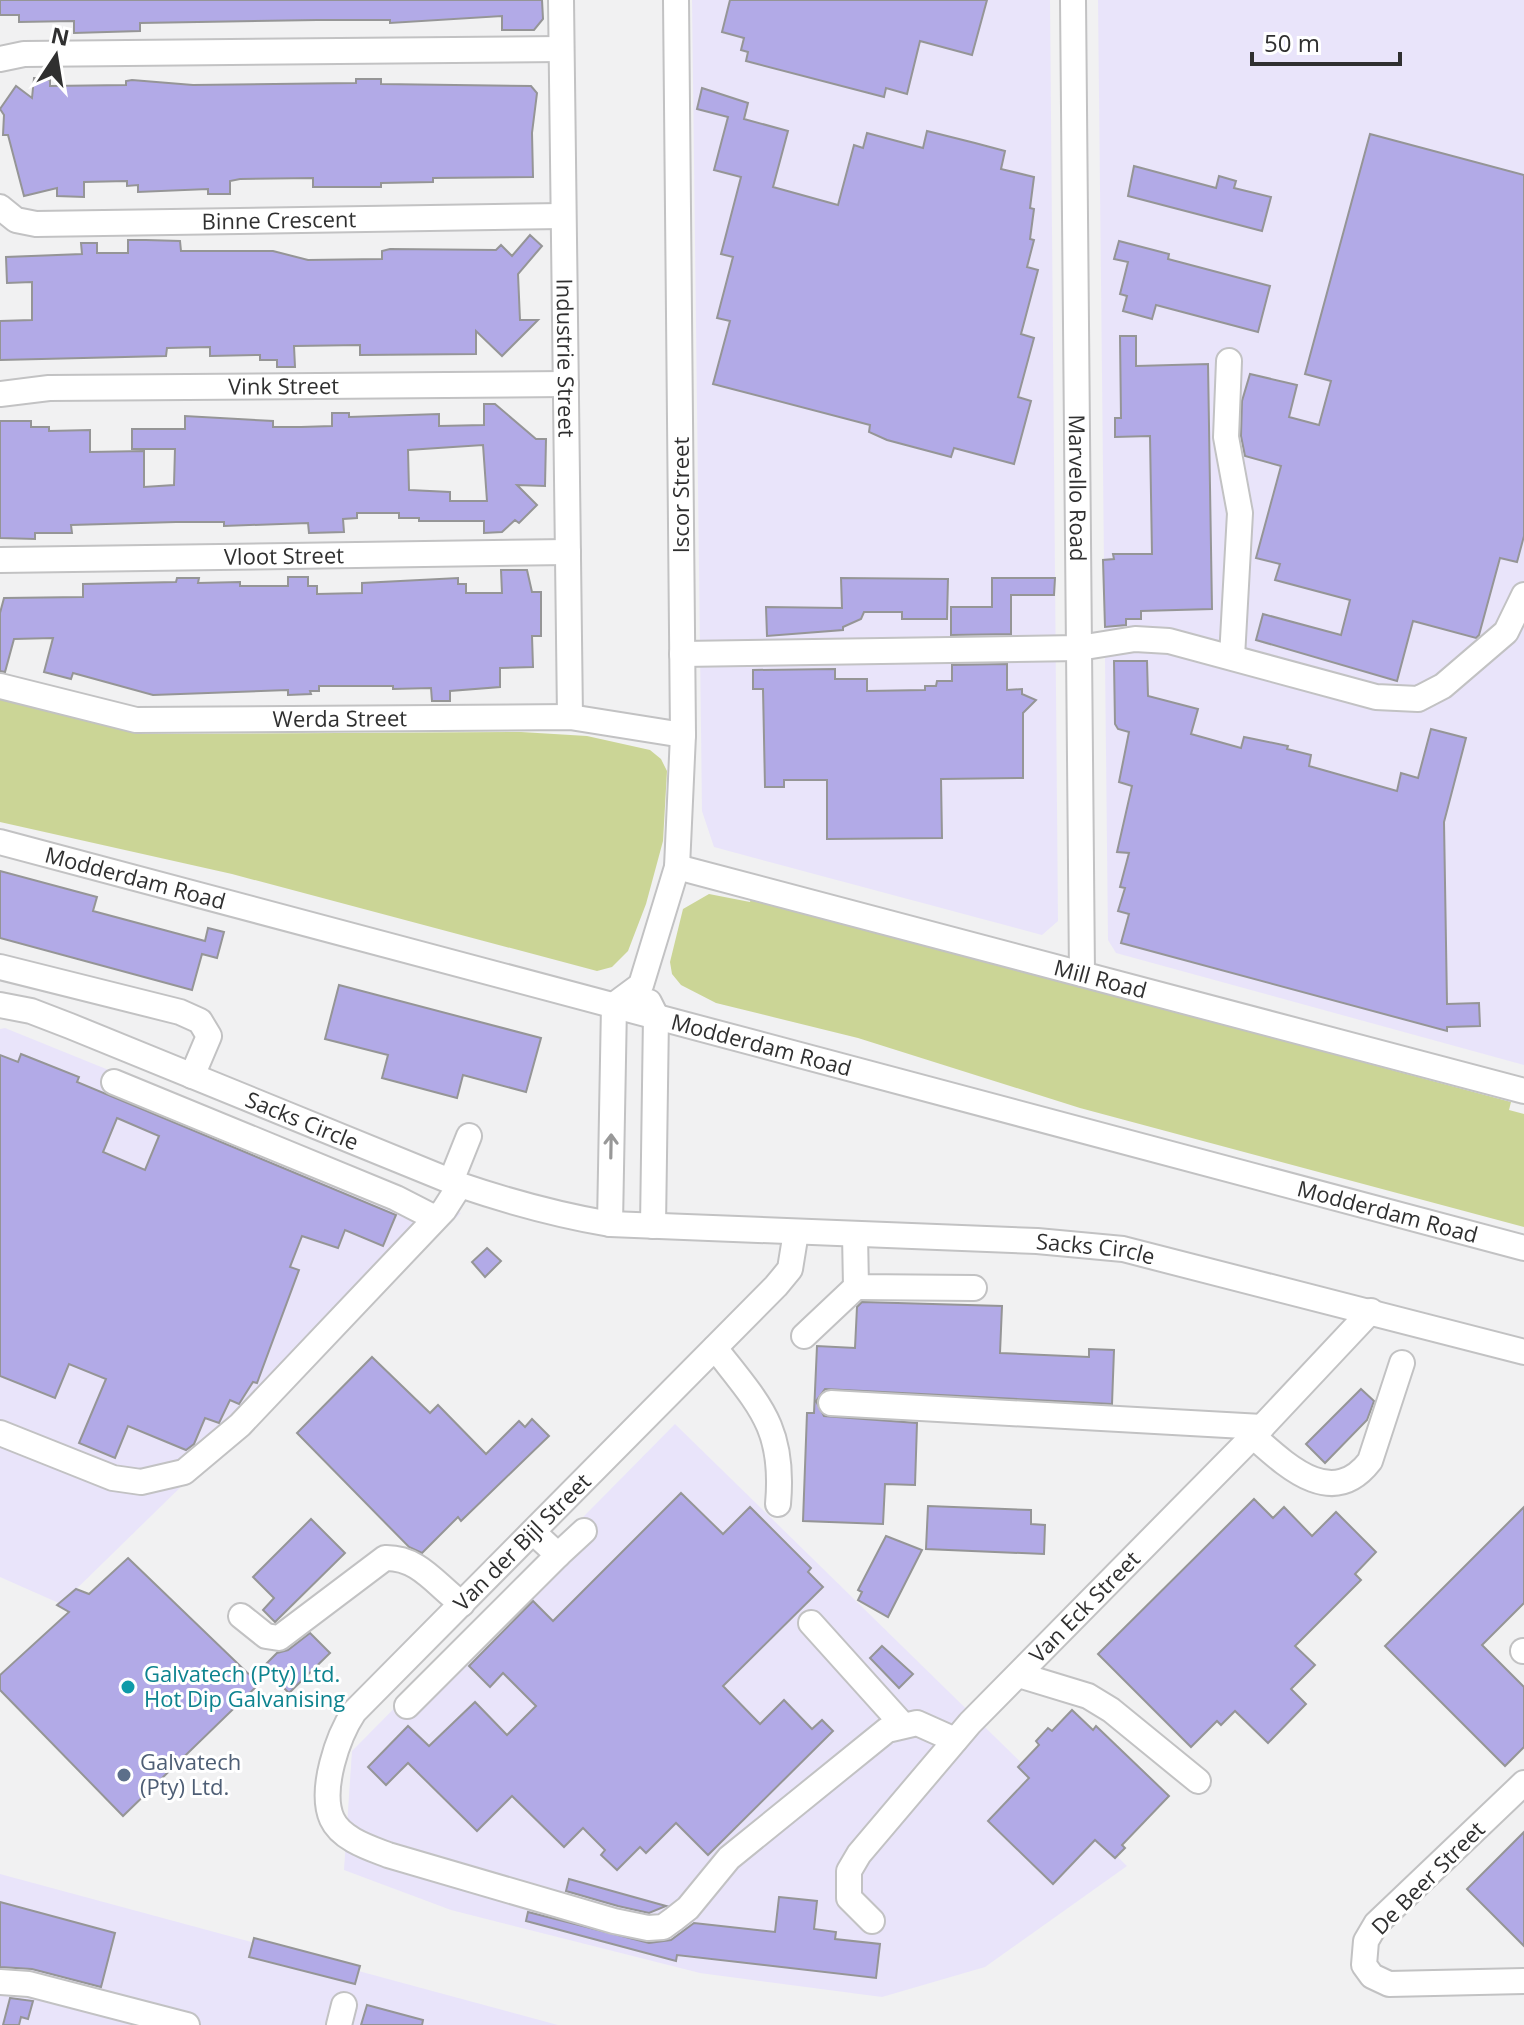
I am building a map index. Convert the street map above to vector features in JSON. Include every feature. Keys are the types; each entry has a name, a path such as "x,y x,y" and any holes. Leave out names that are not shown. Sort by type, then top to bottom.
{"street":[{"name":"Industrie Street","path":"561,0 570,717"},
{"name":"Iscor Street","path":"641,985 677,867 683,735 676,0"},
{"name":"Marvello Road","path":"1073,0 1082,974"},
{"path":"0,59 24,54 561,49"},
{"name":"Binne Crescent","path":"0,207 16,220 36,224 562,216"},
{"path":"1229,361 1226,437 1240,513 1232,657"},
{"name":"Vink Street","path":"0,394 49,388 566,384"},
{"name":"Vloot Street","path":"0,560 568,552"},
{"path":"682,654 1079,648 1146,640 1194,645 1376,697 1418,699 1443,686 1491,648 1506,632 1524,595"},
{"name":"Werda Street","path":"0,686 116,716 155,721 570,717 683,735"},
{"name":"Modderdam Road","path":"0,842 1524,1248"},
{"name":"Mill Road","path":"677,867 1524,1091"},
{"path":"0,967 180,1012 200,1021 209,1036 192,1076"},
{"path":"610,1224 614,1005 641,985 656,1016 653,1226"},
{"name":"Sacks Circle","path":"0,1005 31,1011 456,1183 518,1205 610,1224 1037,1241 1123,1249 1524,1352"},
{"path":"114,1082 396,1198 435,1218"},
{"path":"0,1433 113,1478 141,1482 184,1472 240,1425 435,1218 456,1183 469,1136"},
{"name":"Van der Bijl Street","path":"796,1232 790,1269 354,1712 342,1729 332,1763 328,1798 331,1819 358,1843 388,1855 614,1921 648,1928 663,1927 688,1908 729,1858 887,1730 902,1724"},
{"path":"855,1234 856,1287"},
{"path":"804,1336 856,1287 974,1288"},
{"name":"Van Eck Street","path":"872,1921 849,1898 849,1871 859,1854 955,1740 1258,1432 1371,1311"},
{"path":"715,1348 769,1422 780,1455 778,1504"},
{"path":"831,1403 1258,1432 1302,1476 1327,1483 1345,1482 1360,1475 1370,1461 1402,1363"},
{"path":"407,1706 584,1531"},
{"path":"533,1532 558,1555"},
{"path":"241,1616 266,1636 279,1638 385,1558 399,1557 415,1563 462,1604"},
{"path":"811,1623 902,1724 928,1725 955,1740"},
{"path":"1019,1675 1088,1696 1198,1781"},
{"name":"De Beer Street","path":"1524,1783 1376,1924 1366,1941 1364,1965 1372,1976 1389,1984 1524,1981"},
{"path":"0,1982 29,1984 187,2025"}],"shaded area":[{"path":"692,0 1050,0 1058,921 1042,935 714,847 702,811"},
{"path":"1098,0 1524,0 1524,1065 1116,953 1108,940"},
{"path":"5,1028 461,1213 61,1604 0,1577 0,1029"},
{"path":"675,1424 1127,1866 985,1967 882,1997 700,1973 451,1910 344,1870 352,1751"},
{"path":"0,1874 558,2025 0,2025"}],"green space":[{"path":"0,698 142,734 521,732 587,736 650,750 661,759 667,771 663,841 646,904 628,951 612,967 597,971 232,874 0,822"},
{"path":"709,894 750,902 751,898 1511,1102 1509,1110 1524,1114 1524,1227 1080,1108 858,1038 716,1003 681,985 672,974 670,962 683,909"}],"building":[{"path":"0,0 542,0 543,19 534,30 502,30 502,16 390,23 390,20 317,20 140,23 140,31 74,33 74,21 19,22 19,15 0,15"},
{"path":"730,0 987,0 972,55 920,41 907,94 886,88 884,97 746,61 748,52 741,50 744,38 722,32"},
{"path":"34,78 50,80 50,86 126,85 126,81 132,80 193,85 356,83 356,79 381,79 381,84 531,86 537,93 532,133 533,177 433,178 433,182 381,183 381,187 313,187 313,178 240,179 230,181 230,194 208,194 208,189 138,192 138,185 127,186 127,181 84,182 84,197 57,196 57,188 24,196 8,135 3,135 4,115 0,109 16,86 32,98"},
{"path":"702,88 748,103 744,119 788,131 773,187 838,205 854,145 863,148 867,133 923,148 927,131 975,143 1005,151 1001,169 1034,177 1030,239 1034,240 1027,267 1038,270 1021,334 1034,338 1018,397 1031,401 1014,464 954,448 951,457 887,440 869,432 870,425 713,384 730,321 717,318 733,257 721,254 741,177 714,170 728,117 697,109"},
{"path":"1370,134 1524,175 1524,536 1517,562 1500,558 1479,635 1476,638 1413,621 1397,681 1256,640 1263,614 1341,635 1350,600 1275,580 1280,564 1256,558 1281,466 1245,456 1241,436 1242,401 1250,374 1297,385 1289,417 1319,425 1331,381 1305,374"},
{"path":"1134,166 1216,188 1219,176 1236,181 1234,188 1271,197 1262,231 1128,196"},
{"path":"530,235 542,246 518,274 520,320 538,320 502,356 476,331 476,354 360,355 360,345 294,346 295,367 277,367 277,360 260,360 260,355 210,356 210,347 167,348 166,356 0,360 0,321 32,320 32,282 7,283 6,257 82,254 81,243 97,243 97,253 128,253 128,240 180,241 181,251 273,251 308,260 382,259 382,251 390,249 496,250 501,245 512,256"},
{"path":"1119,241 1169,254 1168,259 1270,286 1258,332 1156,305 1152,319 1123,311 1127,296 1120,294 1128,262 1114,259"},
{"path":"1120,336 1136,336 1136,366 1208,364 1212,609 1141,611 1141,619 1126,619 1126,625 1105,627 1103,560 1114,559 1113,554 1152,554 1150,436 1115,437 1115,418 1121,418"},
{"path":"484,404 495,404 536,439 546,439 545,486 517,485 537,505 519,523 515,520 502,532 484,533 484,521 419,521 419,518 399,518 399,513 357,513 357,518 343,519 344,532 309,533 308,523 224,526 224,522 176,522 71,525 72,533 35,533 35,539 0,538 0,421 31,421 31,427 49,427 49,431 90,430 90,452 144,451 144,487 174,485 175,449 132,449 132,429 185,429 185,416 273,421 273,427 301,427 332,426 332,413 349,413 349,417 439,414 439,426 484,425","holes":["483,445 487,501 450,501 450,492 409,490 408,450"]},
{"path":"501,570 527,570 532,592 541,592 541,636 532,636 533,667 500,668 500,687 450,691 450,701 432,701 431,688 393,689 393,686 319,686 319,691 310,691 311,694 288,695 288,690 153,695 73,673 71,679 44,672 53,638 14,639 5,672 0,671 0,613 4,598 83,597 83,584 176,582 177,578 199,578 198,583 288,586 288,577 308,577 308,586 317,586 317,594 362,593 362,583 458,578 458,584 466,584 466,593 502,593"},
{"path":"841,578 948,579 947,619 902,619 902,612 864,612 861,619 843,627 843,630 767,636 766,607 842,608"},
{"path":"992,578 1055,578 1054,595 1011,595 1011,634 951,635 951,607 992,607"},
{"path":"1114,661 1147,661 1148,696 1198,709 1191,734 1241,748 1244,737 1288,746 1287,749 1311,755 1309,766 1397,791 1401,773 1418,778 1431,729 1466,738 1444,822 1447,1004 1479,1003 1480,1026 1447,1027 1447,1031 1121,943 1129,914 1118,911 1125,888 1120,887 1129,853 1117,852 1132,786 1119,782 1129,732 1118,729 1115,724"},
{"path":"1007,664 1007,690 1022,689 1022,694 1036,700 1023,713 1023,778 941,779 942,838 827,839 827,780 784,780 784,787 765,787 763,689 753,689 753,670 835,669 835,679 867,679 867,691 925,690 925,686 936,686 937,681 952,681 952,665"},
{"path":"0,871 97,897 93,911 205,941 208,928 224,932 217,958 202,954 192,990 0,938"},
{"path":"339,985 541,1038 526,1092 463,1075 457,1098 382,1078 388,1055 325,1039"},
{"path":"21,1054 79,1077 77,1082 396,1215 383,1246 345,1230 338,1248 302,1236 290,1267 299,1270 257,1383 253,1382 239,1404 230,1400 219,1423 205,1418 194,1444 186,1450 128,1426 115,1458 79,1443 106,1379 69,1364 55,1398 0,1376 0,1055 18,1062","holes":["117,1118 159,1136 145,1170 103,1152"]},
{"path":"487,1248 501,1261 485,1277 472,1262"},
{"path":"862,1302 1002,1306 1000,1353 1089,1357 1089,1349 1114,1350 1112,1404 825,1389 816,1401 824,1416 917,1423 915,1485 885,1484 883,1524 803,1521 807,1413 814,1413 817,1346 855,1348 857,1307"},
{"path":"372,1357 430,1413 438,1405 486,1454 519,1421 525,1427 532,1419 549,1436 461,1521 458,1517 422,1553 409,1547 297,1433"},
{"path":"1361,1389 1374,1401 1367,1420 1325,1463 1306,1444"},
{"path":"681,1493 723,1534 750,1507 811,1568 808,1572 823,1587 723,1686 760,1724 784,1700 812,1729 822,1720 833,1731 708,1855 676,1823 646,1853 640,1847 617,1870 601,1855 605,1850 583,1828 564,1847 512,1796 477,1831 408,1763 386,1785 368,1767 408,1726 429,1746 475,1702 507,1735 536,1706 503,1673 490,1687 469,1666 533,1601 553,1621"},
{"path":"1254,1499 1273,1518 1284,1507 1312,1536 1336,1512 1376,1552 1355,1574 1361,1580 1295,1646 1315,1665 1291,1689 1306,1704 1268,1743 1235,1711 1221,1725 1217,1721 1191,1747 1098,1654"},
{"path":"928,1506 1031,1510 1031,1524 1045,1525 1044,1554 926,1549"},
{"path":"1524,1507 1524,1603 1482,1645 1524,1687 1524,1747 1505,1766 1385,1646"},
{"path":"311,1519 345,1553 275,1622 263,1610 274,1598 253,1577"},
{"path":"886,1536 922,1550 888,1617 858,1600 862,1592 858,1590"},
{"name":"Galvatech (Pty) Ltd. Hot Dip Galvanising","path":"128,1558 259,1684 123,1816 0,1690 0,1675 69,1612 57,1605 76,1589 89,1594"},
{"path":"310,1633 330,1653 289,1693 263,1667 277,1653 288,1650"},
{"path":"882,1646 913,1674 899,1688 870,1658"},
{"path":"1072,1710 1093,1730 1096,1726 1169,1796 1122,1845 1125,1848 1115,1858 1095,1840 1053,1884 988,1821 1029,1778 1018,1767 1039,1745 1036,1741 1048,1728 1052,1731"},
{"path":"1524,1832 1524,1946 1467,1889"},
{"path":"569,1879 666,1906 649,1913 618,1906 566,1891"},
{"path":"779,1897 817,1901 814,1929 836,1932 835,1939 880,1944 876,1978 677,1955 676,1961 526,1921 528,1912 649,1943 671,1940 694,1923 775,1932"},
{"path":"0,1902 115,1933 101,1987 32,1969 0,1967"},
{"path":"254,1938 360,1966 355,1984 249,1957"},
{"path":"10,1998 33,2001 28,2019 21,2017 19,2025 3,2025"},
{"path":"367,2005 423,2020 422,2025 361,2025"}],"place":[{"name":"Galvatech (Pty) Ltd. Hot Dip Galvanising","path":"128,1687"},
{"name":"Galvatech (Pty) Ltd.","path":"124,1775"}]}
